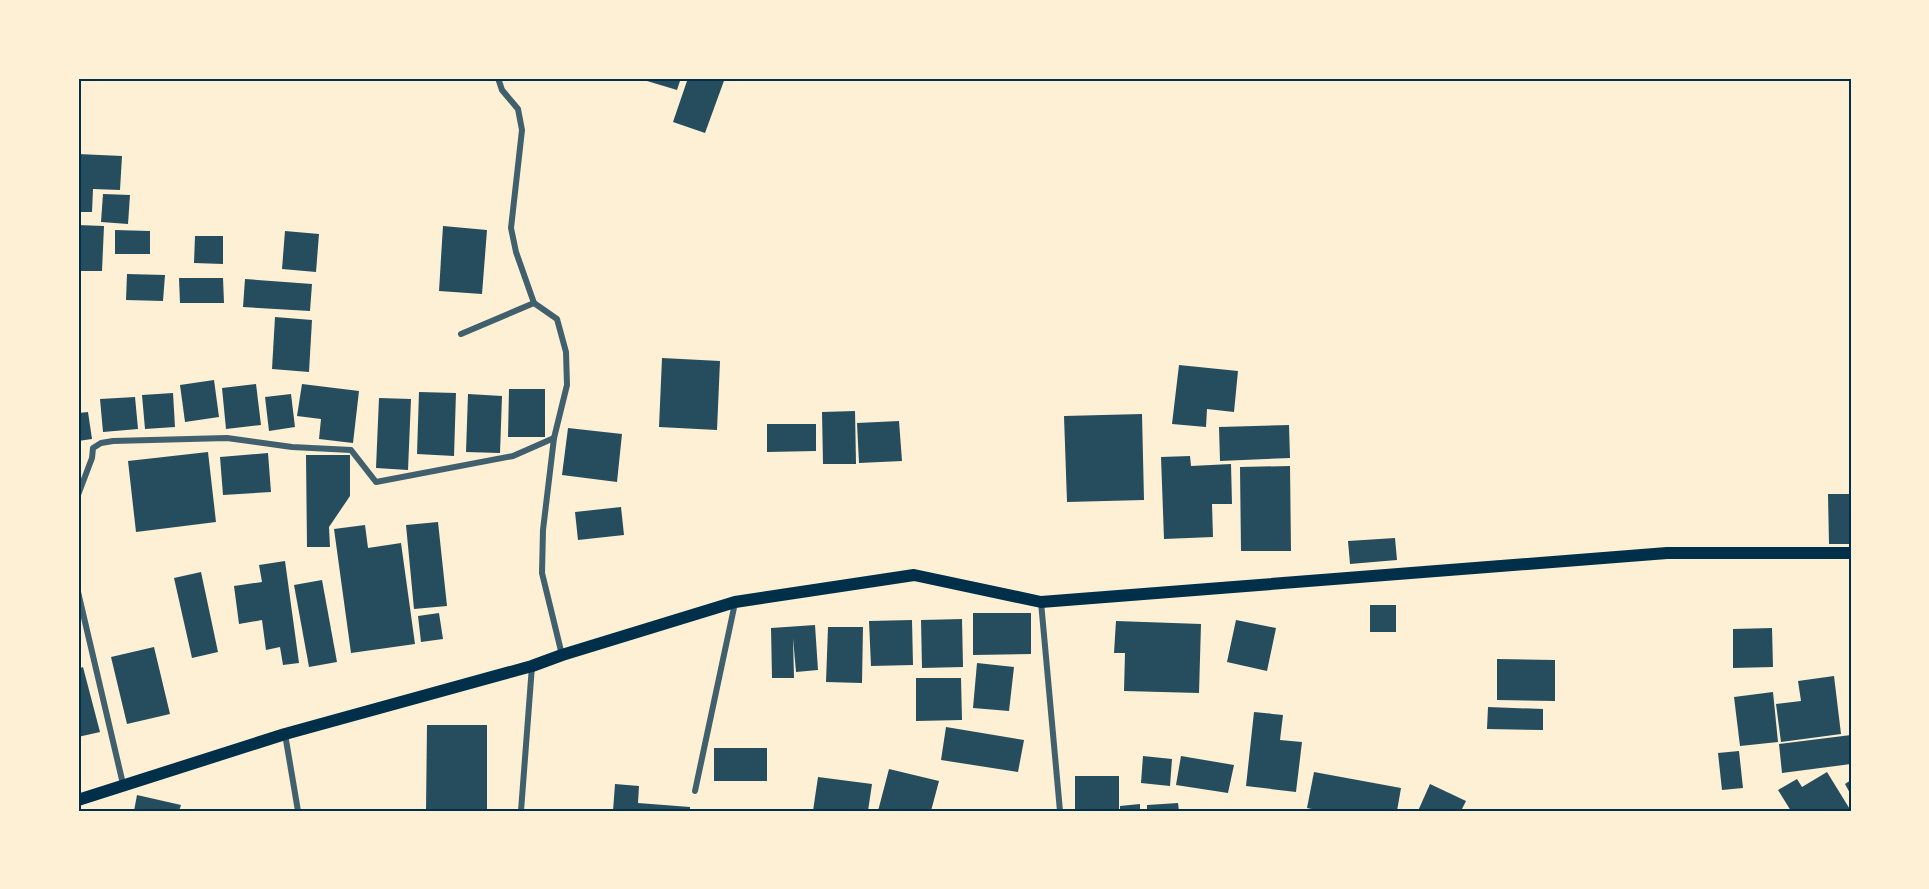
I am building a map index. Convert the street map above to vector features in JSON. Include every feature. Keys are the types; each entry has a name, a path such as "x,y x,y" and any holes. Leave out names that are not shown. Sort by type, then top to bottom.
{"main road":[{"path":"78,800 285,734 532,666 735,602 914,575 1041,602 1667,553 1851,553"}],"street":[{"path":"498,78 502,90 518,109 522,130 511,228 516,252 534,303 557,319 566,352 567,385 554,438 543,530 542,573 562,655"},
{"path":"461,333 534,303"},
{"path":"78,495 92,458 93,448 101,443 113,441 226,438 292,447 351,450 376,482 513,456 554,438"},
{"path":"78,592 123,784"},
{"path":"696,791 735,602"},
{"path":"1041,602 1060,811"},
{"path":"521,811 532,666"},
{"path":"285,734 298,811"}],"building":[{"path":"637,78 681,78 677,90"},
{"path":"688,78 725,78 705,133 673,122"},
{"path":"78,154 122,156 120,190 93,189 92,212 78,212"},
{"path":"103,194 130,195 128,224 101,222"},
{"path":"78,225 104,226 102,271 78,271"},
{"path":"443,226 487,230 482,294 439,291"},
{"path":"115,230 150,231 150,254 115,254"},
{"path":"285,231 319,234 316,272 282,269"},
{"path":"195,236 223,236 223,264 194,263"},
{"path":"127,274 165,275 163,301 126,300"},
{"path":"179,278 223,278 224,303 180,303"},
{"path":"245,279 312,284 310,311 243,307"},
{"path":"275,317 312,320 309,372 272,369"},
{"path":"662,358 720,361 717,430 659,427"},
{"path":"1179,365 1238,371 1234,412 1207,409 1206,427 1172,424"},
{"path":"214,380 219,417 185,422 180,385"},
{"path":"256,384 261,425 226,429 222,388"},
{"path":"302,384 359,391 353,443 319,439 321,419 297,416"},
{"path":"509,389 545,389 545,437 508,437"},
{"path":"419,392 456,393 454,456 417,454"},
{"path":"173,393 175,427 145,429 142,395"},
{"path":"291,394 295,427 269,431 265,397"},
{"path":"468,394 502,396 500,453 466,452"},
{"path":"135,397 138,429 103,432 100,399"},
{"path":"379,398 411,399 408,470 376,468"},
{"path":"855,411 856,464 823,464 822,412"},
{"path":"88,412 92,439 78,441 78,413"},
{"path":"1142,414 1144,500 1067,502 1064,416"},
{"path":"899,421 902,461 859,463 857,423"},
{"path":"767,424 816,424 816,451 767,452"},
{"path":"1289,425 1290,458 1220,461 1219,427"},
{"path":"568,428 622,434 617,482 562,475"},
{"path":"208,452 216,522 136,532 128,461"},
{"path":"268,453 271,492 223,495 220,457"},
{"path":"306,455 350,455 350,496 329,527 330,547 307,547"},
{"path":"1190,456 1191,466 1231,464 1232,504 1212,504 1213,537 1164,539 1161,457"},
{"path":"1290,466 1291,551 1241,551 1240,467"},
{"path":"1828,494 1851,494 1851,544 1829,544"},
{"path":"621,507 624,535 578,540 575,512"},
{"path":"438,522 447,606 414,609 406,525"},
{"path":"365,525 368,548 401,543 415,644 351,653 334,529"},
{"path":"1395,538 1397,560 1350,564 1348,541"},
{"path":"285,561 299,663 283,665 280,647 266,650 262,620 239,624 234,586 262,582 259,565"},
{"path":"201,572 218,652 192,658 174,578"},
{"path":"322,580 337,662 309,667 294,585"},
{"path":"1370,605 1396,605 1396,632 1370,632"},
{"path":"439,613 443,639 421,642 418,616"},
{"path":"973,613 1031,613 1031,654 973,655"},
{"path":"962,619 963,667 922,668 921,620"},
{"path":"912,620 913,665 871,666 869,621"},
{"path":"1236,620 1276,628 1267,671 1227,662"},
{"path":"1116,621 1201,624 1199,693 1124,691 1125,653 1114,653"},
{"path":"815,625 818,670 796,672 793,638 794,678 772,678 771,628"},
{"path":"828,627 863,627 862,683 826,682"},
{"path":"1772,628 1773,667 1733,668 1733,629"},
{"path":"154,647 170,714 127,724 111,657"},
{"path":"1497,659 1555,660 1555,701 1497,700"},
{"path":"977,663 1014,667 1009,711 973,708"},
{"path":"83,667 100,732 78,737 78,669"},
{"path":"1834,676 1841,734 1781,742 1776,704 1801,701 1798,681"},
{"path":"916,678 961,678 962,720 916,721"},
{"path":"1773,692 1778,742 1740,746 1734,697"},
{"path":"1488,707 1543,709 1543,730 1487,729"},
{"path":"1254,712 1283,715 1280,740 1302,742 1296,792 1246,786"},
{"path":"427,725 487,725 487,811 426,811"},
{"path":"946,727 1024,740 1018,772 941,760"},
{"path":"1851,735 1851,764 1782,773 1779,744"},
{"path":"714,748 767,748 767,781 714,781"},
{"path":"1739,751 1743,788 1722,790 1718,753"},
{"path":"1143,756 1172,759 1170,786 1141,783"},
{"path":"1181,756 1234,765 1228,793 1176,785"},
{"path":"889,769 939,781 931,811 878,811"},
{"path":"1314,772 1401,788 1397,811 1321,811 1307,808"},
{"path":"1827,772 1851,811 1791,811 1778,790 1797,779 1802,787"},
{"path":"1075,776 1119,776 1119,811 1075,811"},
{"path":"818,777 872,784 868,811 813,811"},
{"path":"1851,780 1851,795 1845,784"},
{"path":"615,784 639,786 638,803 690,807 690,811 613,811"},
{"path":"1430,784 1466,801 1461,811 1418,811"},
{"path":"137,795 181,805 179,811 134,811"},
{"path":"1178,803 1179,811 1147,811 1147,805"},
{"path":"1140,804 1140,811 1120,811 1120,806"}]}
